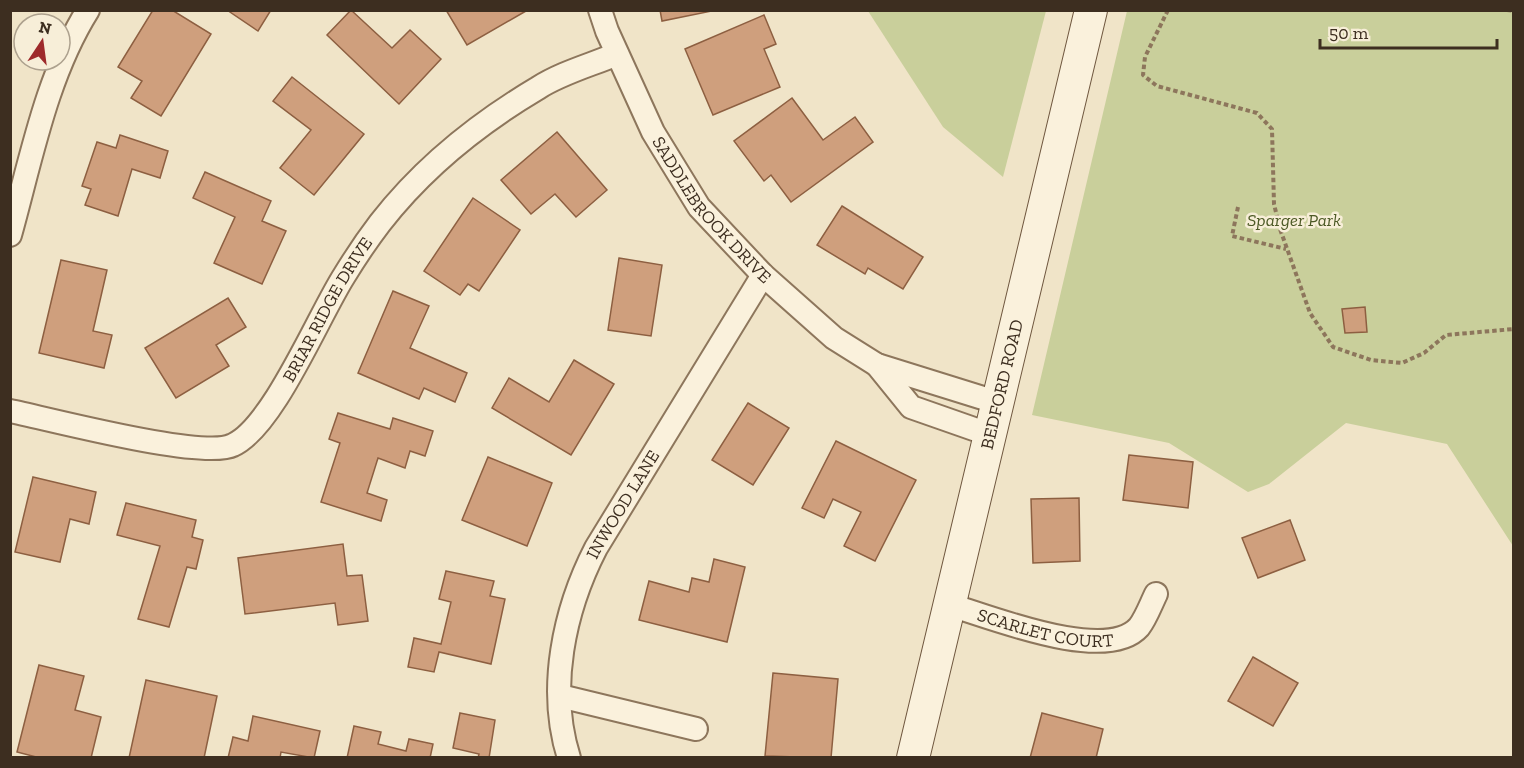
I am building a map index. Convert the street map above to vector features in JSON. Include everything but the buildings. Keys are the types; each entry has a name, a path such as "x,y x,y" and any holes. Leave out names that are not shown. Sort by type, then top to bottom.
{"street":[{"path":"10,235 48,102 62,63 88,10"},
{"name":"SADDLEBROOK DRIVE","path":"600,10 617,54 653,132 699,207 763,275 834,338 877,365 999,403"},
{"name":"BEDFORD ROAD","path":"913,758 1091,10"},
{"name":"BRIAR RIDGE DRIVE","path":"10,411 170,445 214,448 233,446 254,430 278,395 344,276 375,231 428,171 465,138 539,87 617,54"},
{"name":"INWOOD LANE","path":"569,758 560,696 561,660 567,621 579,581 596,548 763,275"},
{"name":"SADDLEBROOK DRIVE","path":"877,365 912,407 991,435"},
{"name":"SCARLET COURT","path":"950,605 1064,639 1108,642 1138,628 1156,594"},
{"path":"560,696 696,729"}],"path":[{"path":"1168,10 1145,57 1143,75 1157,86 1257,113 1272,129 1274,204 1286,249 1310,313 1333,347 1371,360 1402,363 1424,353 1446,335 1514,330"},
{"path":"1508,10 1514,11"},
{"path":"1238,207 1232,236 1286,249"}],"green space":[{"path":"868,11 1046,11 1003,177 943,127"},
{"name":"Sparger Park","path":"1127,11 1513,11 1513,546 1447,444 1346,423 1269,484 1248,492 1169,443 1032,415"}]}
